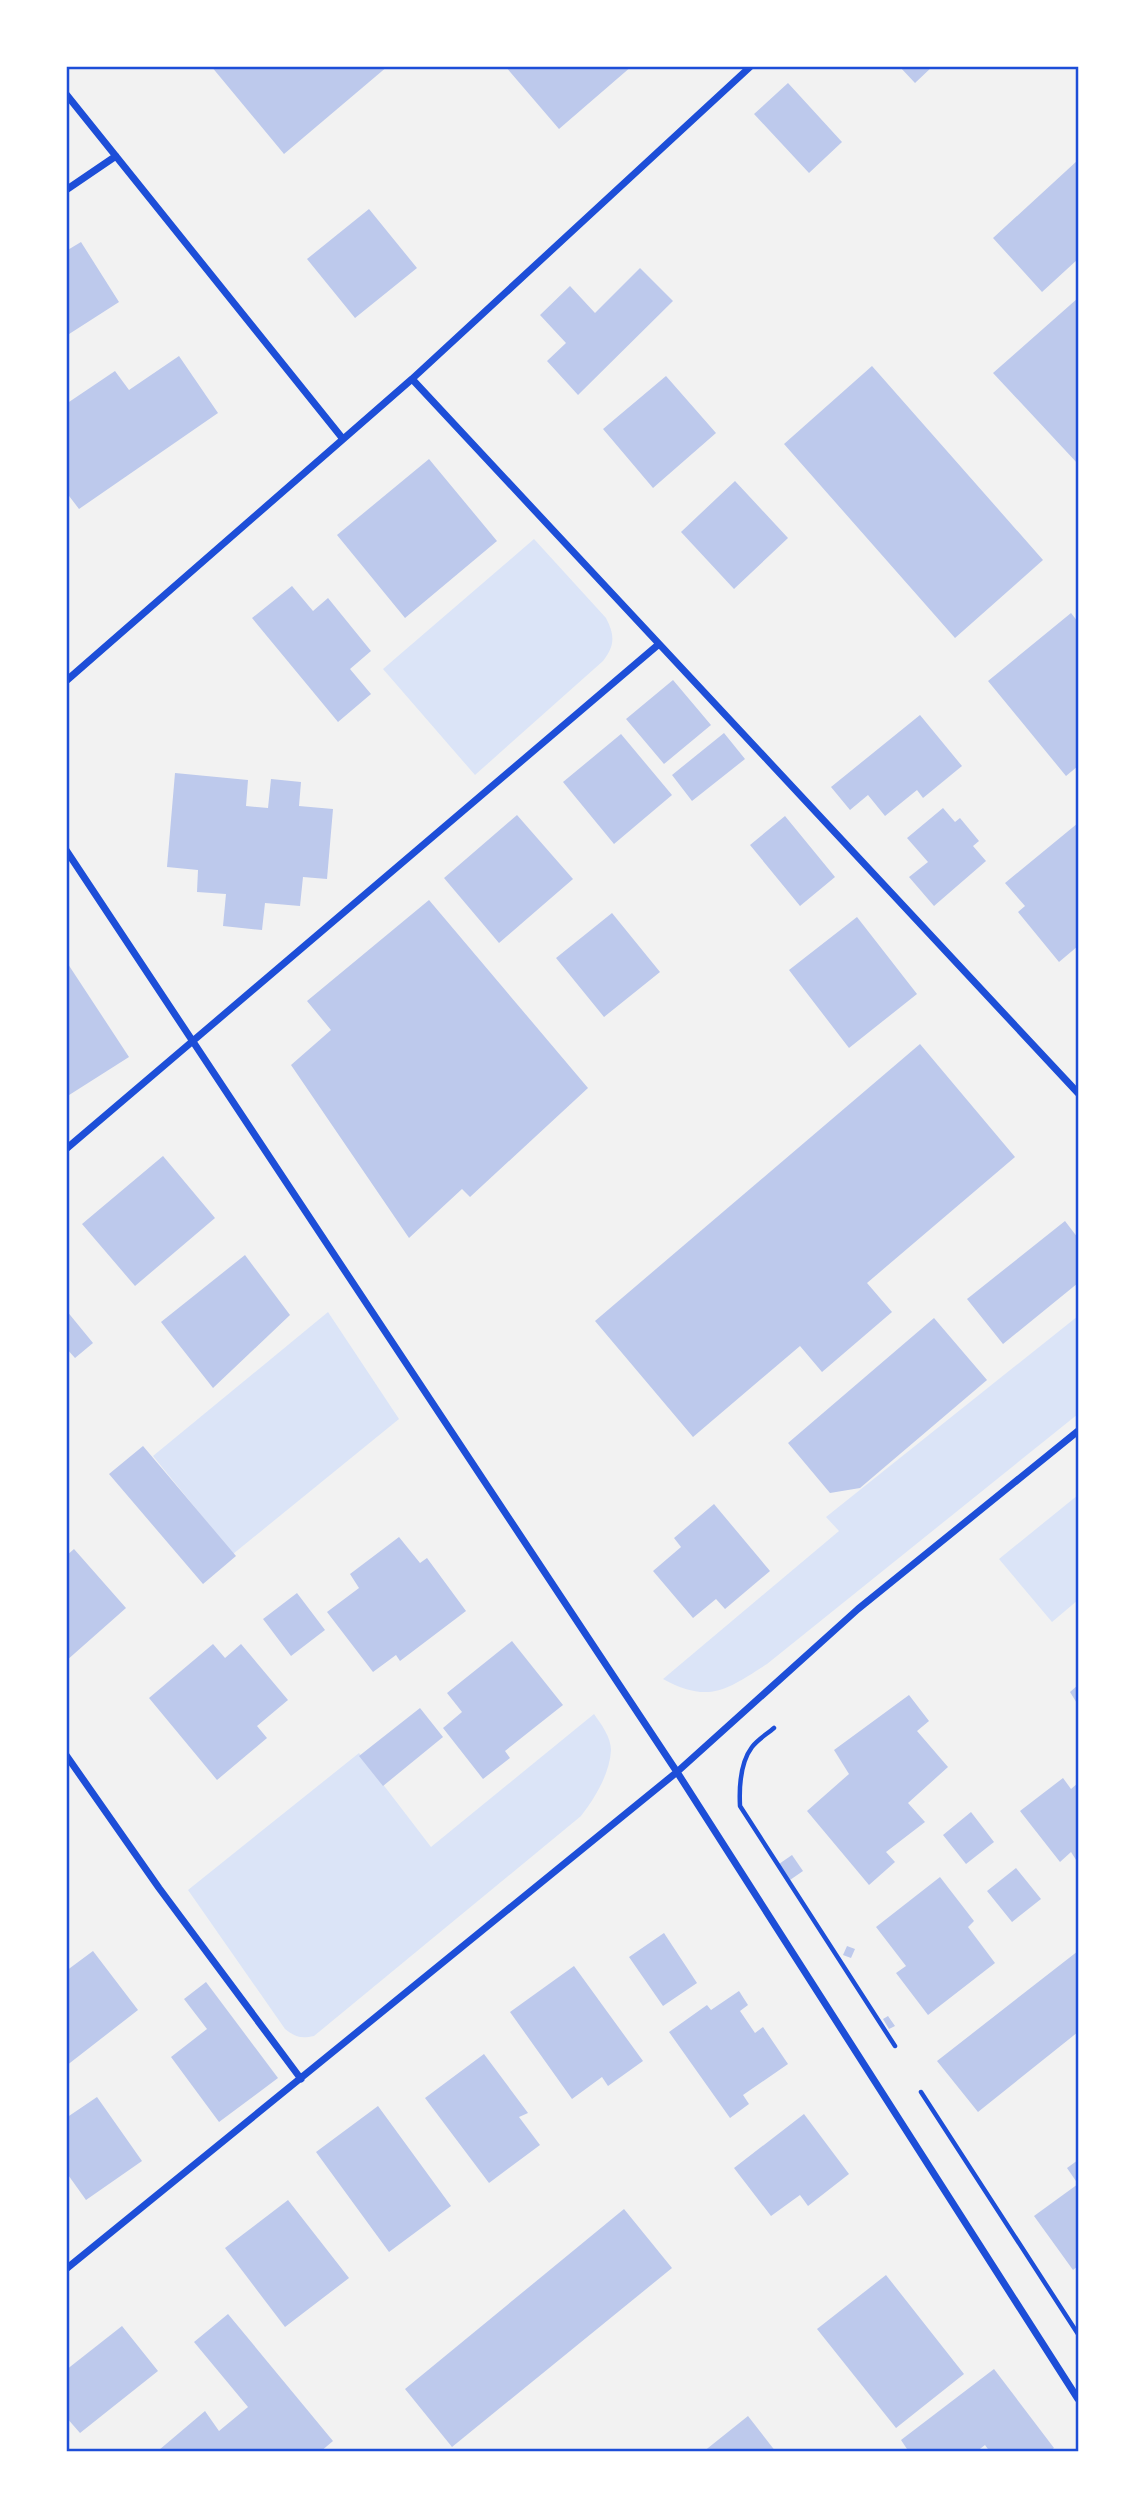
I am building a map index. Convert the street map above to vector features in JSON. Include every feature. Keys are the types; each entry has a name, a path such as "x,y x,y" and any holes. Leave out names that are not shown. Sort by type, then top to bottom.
{"street":[{"path":"66,681 412,379 751,66"},
{"path":"66,94 343,439"},
{"path":"66,190 116,156"},
{"path":"412,379 1079,1093"},
{"path":"66,1149 659,644"},
{"path":"66,850 677,1772 1079,2399"},
{"path":"66,2269 677,1772 858,1609 1079,1431"},
{"path":"66,1755 159,1888 301,2078"}],"path":[{"path":"774,1728 752,1746 743,1769 739,1789 740,1806 895,2046"},
{"path":"921,2092 1079,2334"}],"shaded area":[{"path":"534,539 606,618 611,630 612,645 603,661 475,775 383,669"},
{"path":"328,1312 399,1419 233,1554 153,1456"},
{"path":"1078,1316 1078,1414 767,1664 740,1681 717,1691 693,1691 663,1679 839,1531 826,1517"},
{"path":"1078,1495 1078,1600 1052,1622 999,1559"},
{"path":"594,1714 609,1740 610,1759 601,1785 581,1816 314,2036 298,2037 285,2029 188,1890 359,1753 431,1847"}],"building":[{"path":"211,66 388,66 284,154"},
{"path":"505,66 632,66 559,129"},
{"path":"899,66 933,66 915,83"},
{"path":"788,83 842,142 809,173 754,114"},
{"path":"1078,160 1078,259 1042,292 993,238"},
{"path":"369,209 417,268 355,318 307,259"},
{"path":"81,242 119,302 66,336 66,251"},
{"path":"640,268 673,301 578,395 547,361 566,343 540,315 570,286 595,313"},
{"path":"1078,298 1078,464 993,373"},
{"path":"179,356 218,413 79,509 66,492 66,404 115,371 129,390"},
{"path":"872,366 1043,560 955,638 784,444"},
{"path":"666,376 716,433 653,488 603,429"},
{"path":"429,459 497,541 405,618 337,535"},
{"path":"735,481 788,538 734,589 681,532"},
{"path":"292,586 313,611 328,598 371,651 350,669 371,694 338,722 252,618"},
{"path":"1071,613 1078,622 1078,766 1066,776 988,681"},
{"path":"673,680 711,725 664,764 626,719"},
{"path":"920,715 962,766 923,798 917,790 885,816 868,795 850,810 831,787"},
{"path":"724,733 745,759 692,801 672,775"},
{"path":"621,734 672,795 614,844 563,782"},
{"path":"175,773 248,780 246,806 268,808 271,779 301,782 299,806 333,809 327,879 303,877 300,906 265,903 262,930 223,926 226,894 197,892 198,870 167,867"},
{"path":"943,808 955,822 960,818 979,841 973,846 986,861 934,906 909,877 928,862 907,838"},
{"path":"517,815 573,879 499,943 444,878"},
{"path":"785,816 835,877 800,906 750,845"},
{"path":"1078,823 1078,946 1059,962 1018,912 1025,906 1005,883"},
{"path":"429,900 588,1088 470,1197 462,1189 409,1238 291,1065 331,1030 307,1001"},
{"path":"612,913 660,972 604,1017 556,958"},
{"path":"857,917 917,994 849,1048 789,970"},
{"path":"66,961 129,1057 66,1097"},
{"path":"920,1044 1015,1157 867,1283 892,1312 822,1372 800,1346 693,1437 595,1321"},
{"path":"163,1156 215,1218 135,1286 82,1224"},
{"path":"1065,1221 1078,1238 1078,1283 1003,1344 967,1299"},
{"path":"245,1255 290,1315 213,1388 161,1322"},
{"path":"66,1310 93,1343 75,1358 66,1348"},
{"path":"934,1318 987,1380 860,1488 830,1493 788,1443"},
{"path":"143,1446 236,1556 203,1584 109,1474"},
{"path":"714,1504 770,1571 725,1609 716,1599 693,1618 653,1571 681,1547 674,1538"},
{"path":"399,1537 420,1563 427,1558 466,1611 400,1661 396,1655 373,1672 327,1612 359,1588 350,1574"},
{"path":"74,1549 126,1608 66,1661 66,1556"},
{"path":"297,1593 325,1630 291,1656 263,1619"},
{"path":"512,1641 563,1705 505,1751 510,1758 483,1779 443,1728 462,1712 447,1693"},
{"path":"213,1644 225,1658 241,1644 288,1700 257,1726 267,1738 217,1780 149,1698"},
{"path":"1078,1685 1078,1705 1070,1692"},
{"path":"909,1695 929,1721 917,1731 948,1767 908,1803 925,1822 886,1852 895,1862 869,1885 807,1811 849,1774 834,1750"},
{"path":"420,1708 443,1737 383,1786 359,1756"},
{"path":"1063,1778 1071,1789 1078,1783 1078,1863 1071,1852 1060,1862 1020,1811"},
{"path":"971,1812 994,1842 966,1864 943,1835"},
{"path":"792,1855 803,1871 790,1880 779,1864"},
{"path":"1016,1868 1041,1899 1012,1922 987,1891"},
{"path":"940,1877 974,1921 968,1927 995,1963 928,2015 896,1973 906,1966 876,1927"},
{"path":"664,1933 697,1983 663,2006 629,1957"},
{"path":"847,1946 855,1949 851,1958 843,1955"},
{"path":"93,1951 138,2010 66,2066 66,1971"},
{"path":"1078,1951 1078,2032 978,2112 937,2061"},
{"path":"574,1966 643,2061 608,2086 602,2077 572,2099 510,2012"},
{"path":"206,1982 278,2078 219,2122 171,2057 207,2029 184,1999"},
{"path":"739,1991 748,2005 740,2011 755,2033 763,2027 788,2064 743,2095 749,2104 730,2118 669,2032 707,2005 711,2010"},
{"path":"888,2016 895,2026 889,2029 883,2019"},
{"path":"484,2054 528,2113 519,2117 540,2145 489,2183 425,2098"},
{"path":"97,2097 142,2161 86,2200 66,2172 66,2118"},
{"path":"378,2106 451,2206 389,2252 316,2152"},
{"path":"804,2114 849,2174 808,2206 800,2195 771,2216 734,2168"},
{"path":"1078,2160 1078,2184 1067,2168"},
{"path":"1078,2184 1078,2266 1073,2270 1034,2216"},
{"path":"288,2200 349,2278 285,2327 225,2248"},
{"path":"624,2209 672,2268 452,2447 405,2389"},
{"path":"886,2275 964,2374 896,2428 817,2329"},
{"path":"228,2314 333,2441 320,2452 159,2450 205,2411 219,2431 248,2407 194,2342"},
{"path":"122,2326 158,2371 80,2433 66,2417 66,2370"},
{"path":"994,2369 1054,2448 1049,2452 990,2452 985,2445 976,2452 909,2452 901,2440"},
{"path":"748,2416 776,2452 703,2452"}]}
